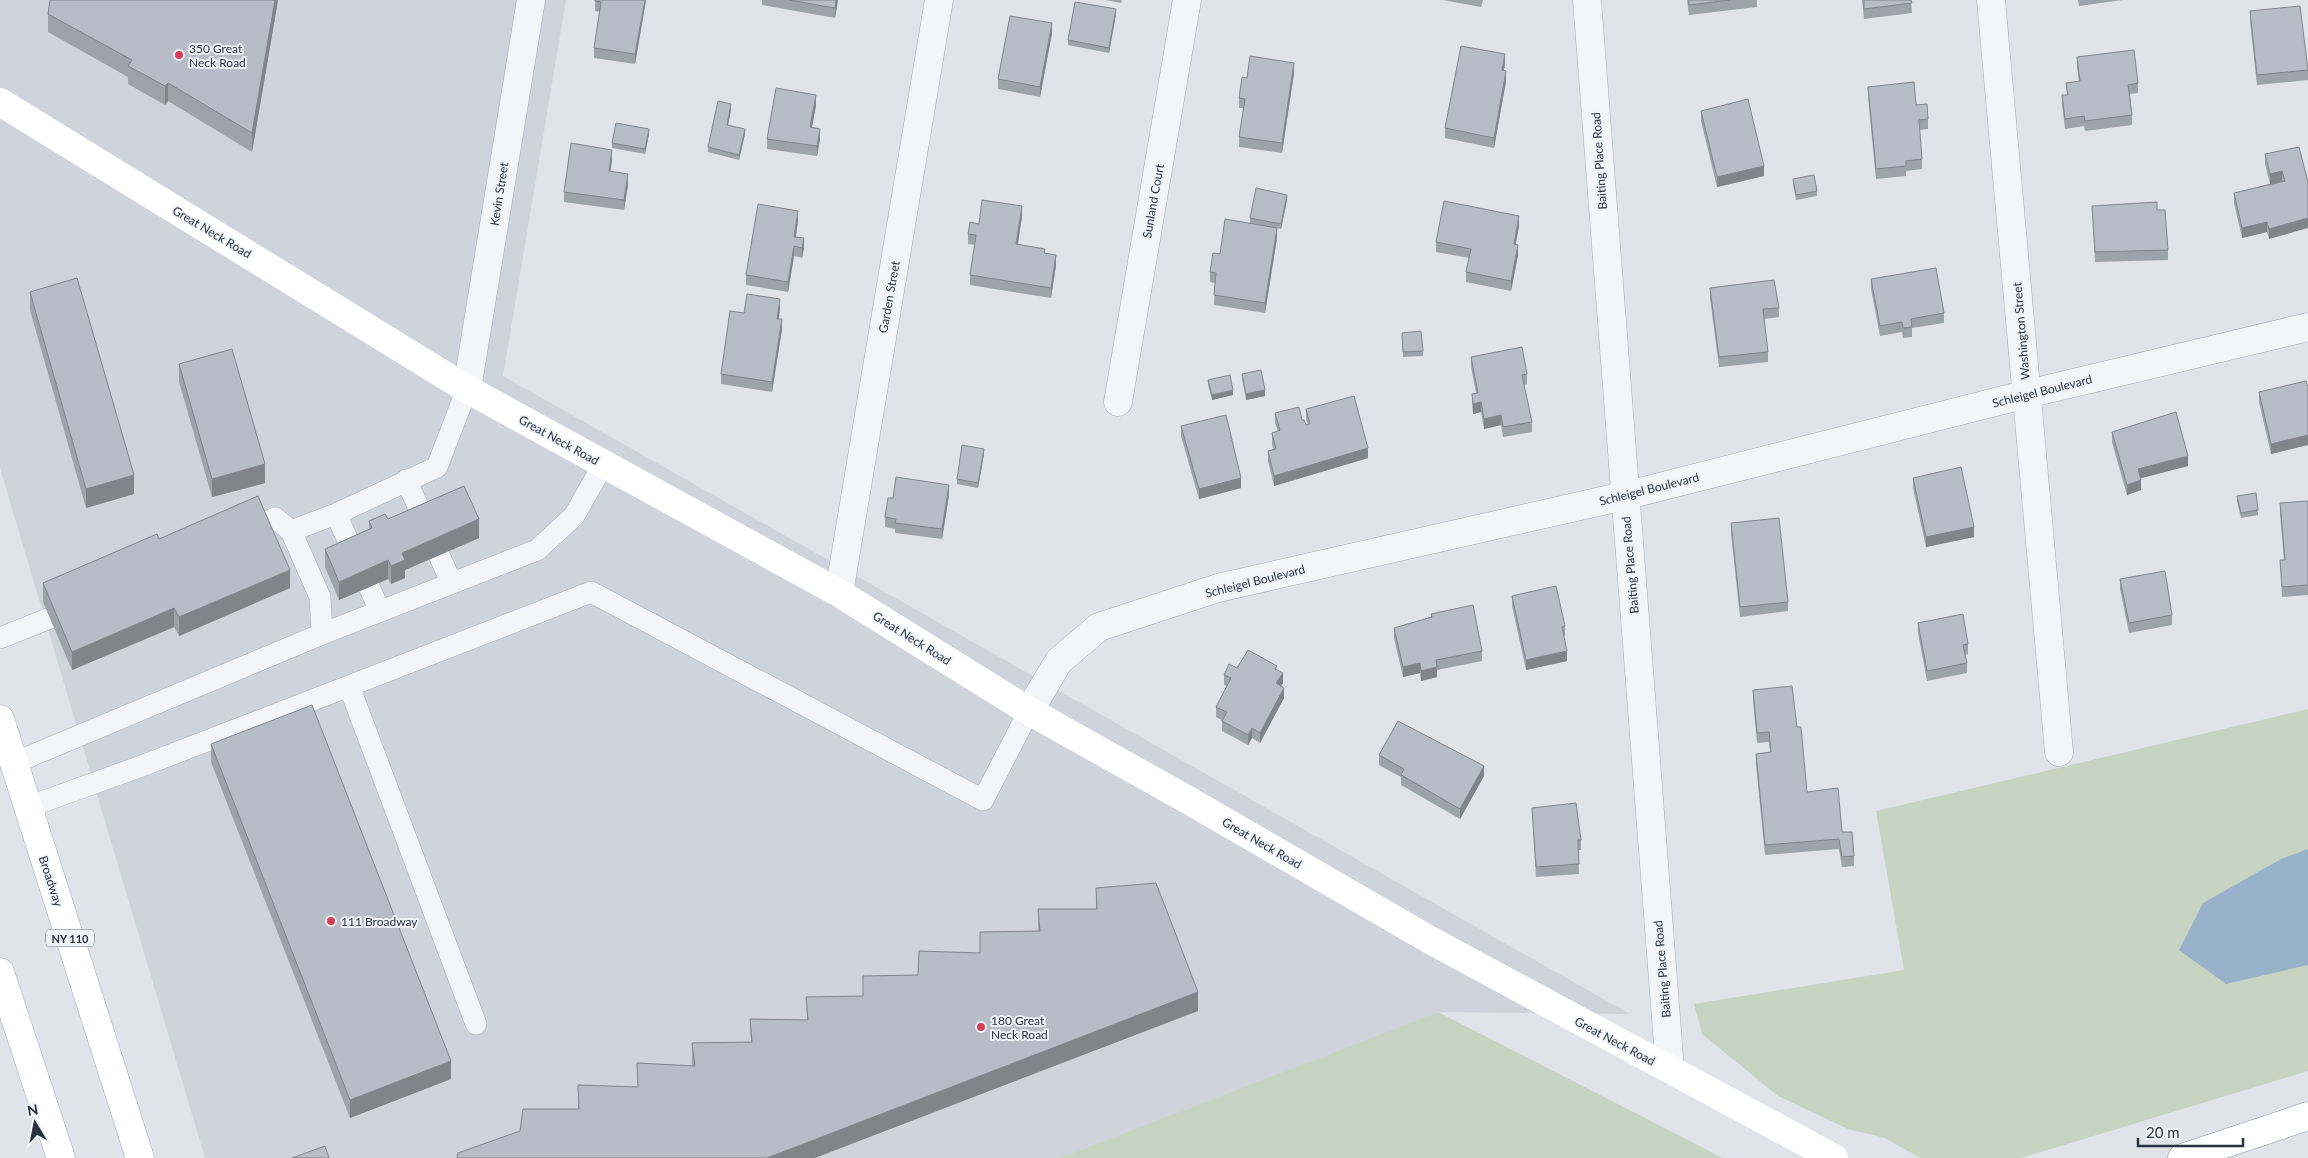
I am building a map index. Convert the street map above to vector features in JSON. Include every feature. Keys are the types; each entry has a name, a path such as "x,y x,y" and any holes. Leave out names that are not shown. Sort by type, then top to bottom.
{"main road":[{"name":"Great Neck Road","path":"0,102 467,389 839,593 1029,711 1188,800 1430,940 1834,1158"},
{"name":"Broadway","path":"0,719 140,1158"},
{"path":"0,972 61,1158"},
{"path":"2182,1158 2308,1116"}],"street":[{"name":"Kevin Street","path":"467,389 531,0"},
{"name":"Garden Street","path":"839,593 939,0"},
{"name":"Sunland Court","path":"1118,402 1187,0"},
{"name":"Baiting Place Road","path":"1587,0 1670,1070"},
{"name":"Washington Street","path":"1991,0 2059,752"},
{"name":"Schleigel Boulevard","path":"1029,711 1059,661 1099,627 1218,588 1624,496 2027,394 2308,327"}],"lane":[{"path":"291,531 336,514 437,467 467,389"},
{"path":"14,763 322,634 537,550 574,516 603,465"},
{"path":"406,480 425,521"},
{"path":"336,514 380,611"},
{"path":"262,524 275,518 291,531 320,597 322,634"},
{"path":"439,556 451,582"},
{"path":"28,807 147,764 591,592 982,800 1029,711"},
{"path":"0,638 50,618"},
{"path":"349,686 476,1024"}],"shaded area":[{"path":"0,0 566,0 503,376 1630,1014 1438,1012 1059,1158 205,1158 0,468"}],"green space":[{"path":"2308,709 2308,1071 2021,1158 1920,1158 1885,1138 1848,1129 1778,1096 1702,1034 1694,1004 1904,970 1876,811"},
{"path":"1438,1012 1723,1158 1059,1158"}],"water":[{"path":"2308,849 2308,965 2226,984 2179,950 2203,903 2281,859"}],"building":[{"name":"350 Great Neck Road","path":"50,0 275,0 252,133 168,83 165,86 128,66 132,60 48,14"},
{"path":"595,0 645,0 635,54 594,48 601,2"},
{"path":"789,0 836,0 835,8"},
{"path":"1689,0 1730,0 1689,5"},
{"path":"1864,0 1911,0 1912,3 1864,9"},
{"path":"1075,2 1116,9 1109,48 1068,40"},
{"path":"2300,6 2308,70 2257,75 2250,11"},
{"path":"1010,16 1052,23 1040,87 998,79"},
{"path":"1461,46 1505,54 1502,70 1506,71 1494,138 1445,128"},
{"path":"2134,50 2138,83 2128,85 2132,115 2085,121 2084,116 2065,119 2062,95 2068,95 2066,83 2080,81 2077,57"},
{"path":"1250,56 1294,63 1282,143 1239,137 1245,99 1239,98 1242,77 1247,78"},
{"path":"1914,82 1916,105 1927,104 1928,119 1919,120 1922,159 1906,161 1906,166 1876,169 1868,87"},
{"path":"776,88 816,95 810,127 820,129 817,146 767,139"},
{"path":"1748,99 1764,166 1717,177 1701,111"},
{"path":"718,101 731,104 727,125 745,129 739,155 708,147"},
{"path":"616,123 649,129 645,149 612,143"},
{"path":"571,143 612,150 609,171 628,174 624,200 564,192"},
{"path":"2299,147 2308,182 2308,218 2269,229 2267,222 2242,228 2234,193 2285,181 2282,171 2270,174 2265,154"},
{"path":"1814,175 1817,191 1796,195 1793,179"},
{"path":"1256,188 1287,195 1281,224 1250,218"},
{"path":"982,200 1022,206 1016,244 1045,249 1044,253 1056,255 1051,288 970,275 976,235 968,234 970,222 979,224"},
{"path":"1444,201 1519,216 1514,244 1518,245 1511,281 1466,272 1471,249 1436,242"},
{"path":"2157,202 2157,210 2165,210 2168,250 2095,252 2092,206"},
{"path":"758,204 798,211 794,237 804,238 802,248 794,246 788,282 746,275"},
{"path":"1225,219 1277,228 1265,303 1214,295 1216,273 1210,272 1213,253 1220,254"},
{"path":"1936,268 1944,313 1911,319 1912,327 1903,328 1902,322 1880,326 1871,279"},
{"path":"77,278 134,475 86,489 30,292"},
{"path":"1774,280 1779,308 1763,309 1768,352 1719,357 1710,288"},
{"path":"747,294 780,299 777,319 782,319 772,382 721,374 730,311 744,313"},
{"path":"1421,331 1423,351 1403,352 1402,333"},
{"path":"1522,347 1527,374 1522,375 1532,422 1503,427 1501,415 1484,419 1481,402 1473,404 1472,394 1478,393 1471,357"},
{"path":"232,349 265,464 212,479 179,364"},
{"path":"1261,370 1265,390 1246,394 1242,374"},
{"path":"1230,375 1233,390 1212,395 1208,380"},
{"path":"2306,381 2308,387 2308,435 2271,444 2259,392"},
{"path":"1354,396 1368,448 1274,476 1268,451 1276,449 1272,433 1280,430 1275,413 1299,407 1302,420 1304,420 1306,425 1310,424 1306,409"},
{"path":"2176,412 2188,456 2138,469 2141,480 2127,485 2112,432"},
{"path":"1226,415 1241,478 1199,489 1181,426"},
{"path":"962,445 984,449 978,483 957,479"},
{"path":"1961,467 1974,527 1926,537 1913,478"},
{"path":"896,477 949,485 942,529 895,523 896,519 885,517 888,498 893,498"},
{"path":"464,486 479,519 402,553 405,560 391,566 388,560 339,582 325,549 372,528 369,521 385,514 388,519"},
{"path":"2256,493 2258,510 2241,513 2237,496"},
{"path":"258,496 290,570 179,617 174,608 72,652 43,583 157,534 159,539"},
{"path":"2308,501 2308,585 2282,587 2280,560 2285,560 2280,503"},
{"path":"1779,518 1788,602 1740,607 1731,523"},
{"path":"2165,571 2172,615 2129,623 2120,579"},
{"path":"1556,586 1565,626 1562,627 1567,651 1526,660 1512,596"},
{"path":"1473,605 1482,651 1436,660 1437,667 1421,671 1420,663 1403,667 1394,628 1432,617 1431,614"},
{"path":"1963,614 1968,644 1963,645 1967,663 1927,671 1918,623"},
{"path":"1248,650 1277,666 1275,669 1283,673 1276,683 1284,688 1260,733 1252,728 1248,735 1222,721 1227,712 1216,707 1231,678 1224,675 1229,664 1237,668"},
{"path":"1792,686 1797,727 1801,727 1807,792 1838,788 1842,832 1852,832 1854,856 1842,857 1839,839 1765,845 1756,754 1771,752 1769,732 1757,733 1753,690"},
{"name":"111 Broadway","path":"312,705 451,1061 350,1100 211,744"},
{"path":"1398,721 1484,766 1460,809 1401,775 1404,769 1379,755"},
{"path":"1576,803 1581,840 1578,840 1579,864 1536,867 1532,808"},
{"name":"180 Great Neck Road","path":"1156,883 1198,992 767,1158 457,1158 458,1153 520,1131 523,1109 579,1109 578,1085 638,1087 637,1063 695,1066 692,1043 752,1042 750,1019 808,1020 806,997 863,996 863,976 918,975 919,951 980,953 980,932 1040,931 1038,909 1097,909 1096,888"},
{"path":"325,1146 329,1158 292,1158"}],"place":[{"name":"350 Great Neck Road","path":"179,55"},
{"name":"111 Broadway","path":"331,921"},
{"name":"180 Great Neck Road","path":"981,1027"}]}
